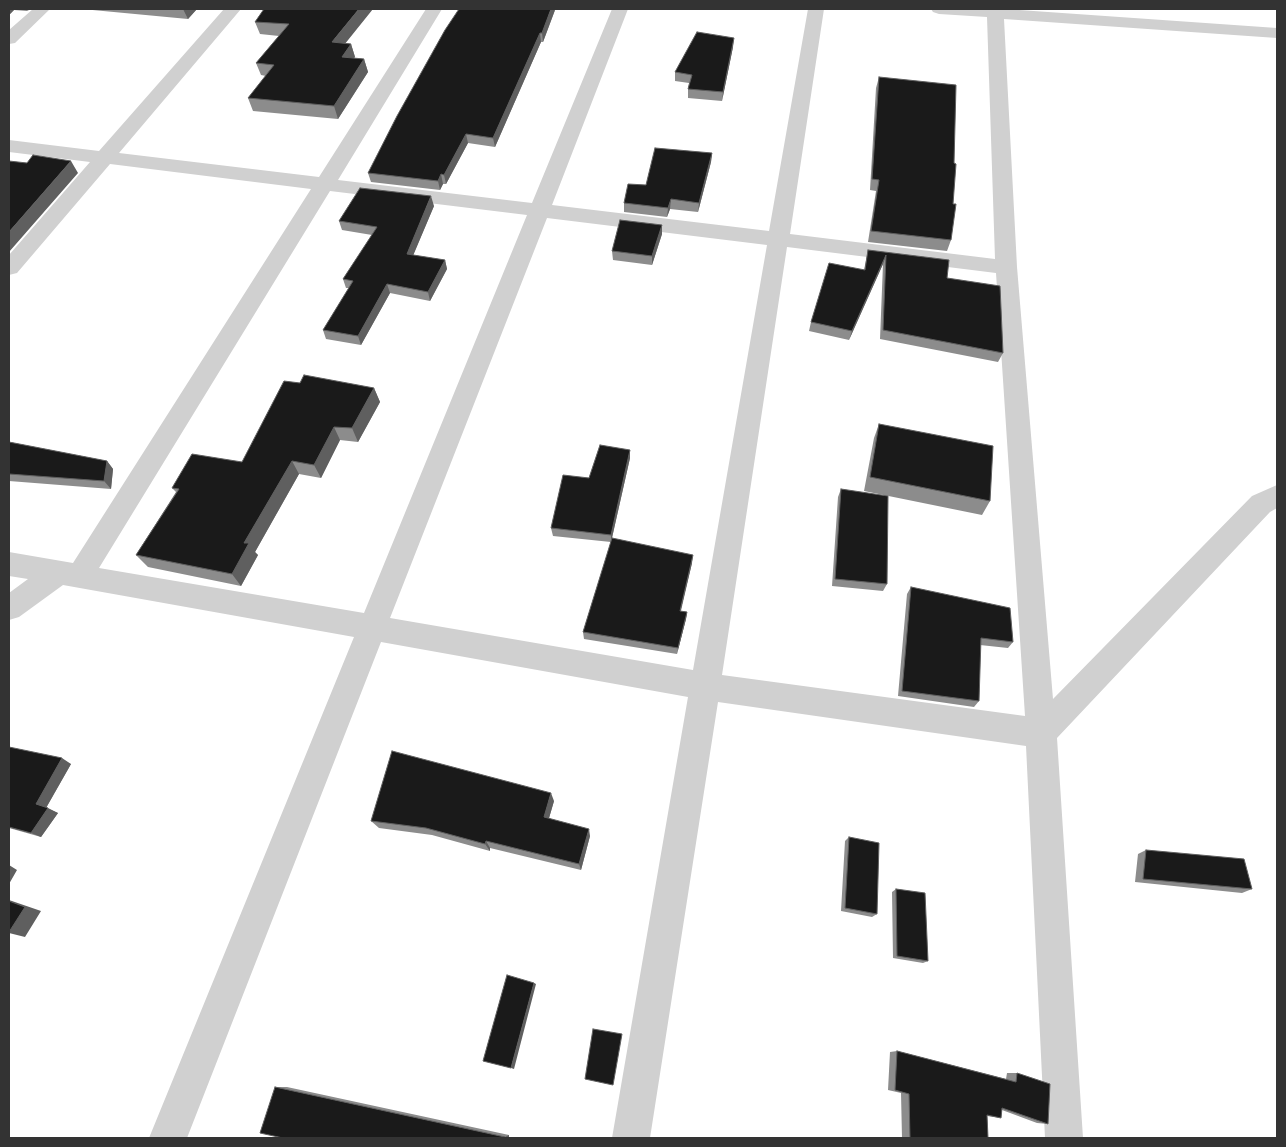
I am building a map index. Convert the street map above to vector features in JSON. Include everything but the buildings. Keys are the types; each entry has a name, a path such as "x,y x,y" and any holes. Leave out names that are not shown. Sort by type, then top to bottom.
{"street":[{"path":"9,40 42,9"},
{"path":"9,268 233,9"},
{"path":"9,608 69,575 324,185 434,9"},
{"path":"168,1138 620,9"},
{"path":"631,1138 816,9"},
{"path":"939,9 1217,22 1277,33"},
{"path":"995,11 1006,267 1040,733 1064,1138"},
{"path":"9,146 1006,267"},
{"path":"1040,733 1261,504 1277,495"},
{"path":"9,564 705,686 1040,733"}]}
